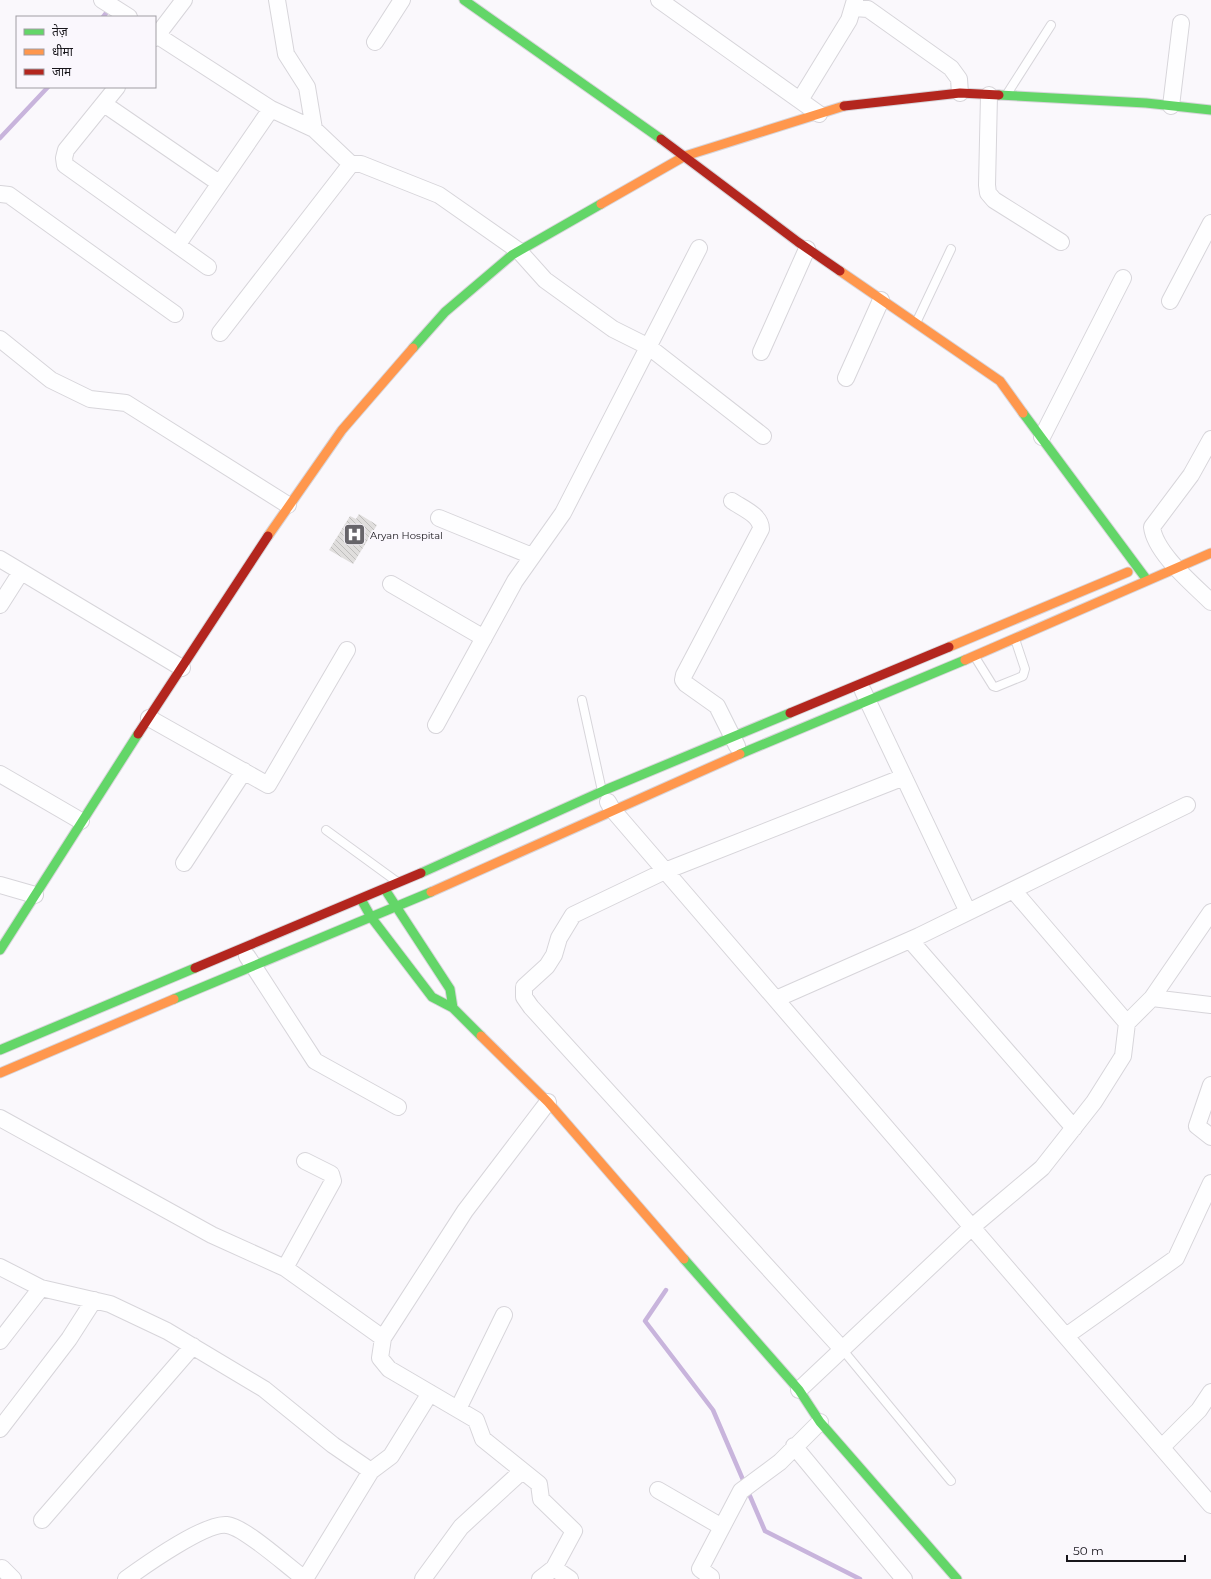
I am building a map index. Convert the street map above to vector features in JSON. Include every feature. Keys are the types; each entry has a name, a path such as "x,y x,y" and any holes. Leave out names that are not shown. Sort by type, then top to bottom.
{"main road":[{"path":"464,0 685,156 807,249 1000,382 1142,566 1147,580"},
{"path":"1,945 288,505 342,430 445,312 519,251 685,156 839,107 960,93 1171,106 1211,110"},
{"path":"0,1073 398,906 740,754 867,702 1147,580 1170,559 1211,553"},
{"path":"0,1050 385,889 602,792 734,736 860,685 1142,566"},
{"path":"385,889 398,906 450,989 453,1008"},
{"path":"361,899 371,917 432,997 453,1008 548,1102 799,1390 820,1422 957,1579"}],"street":[{"path":"102,0 127,16"},
{"path":"184,0 156,36 271,108 314,128 351,164 361,164 439,195 519,251 545,280 614,328 649,347 763,436"},
{"path":"277,0 286,54 308,87 314,128"},
{"path":"375,42 402,0"},
{"path":"659,0 819,114"},
{"path":"800,100 849,20 854,4 868,9 952,68 959,78 960,93"},
{"path":"1171,106 1181,23"},
{"path":"116,88 66,150 64,158 65,165 178,244 208,267"},
{"path":"989,95 988,193 994,200 1061,242"},
{"path":"104,104 219,184"},
{"path":"178,244 271,108"},
{"path":"220,333 351,164"},
{"path":"0,194 9,195 175,314"},
{"path":"1170,301 1211,224"},
{"path":"436,725 515,581 563,513 699,248"},
{"path":"761,352 807,249"},
{"path":"1042,437 1123,278"},
{"path":"846,378 881,300"},
{"path":"0,339 51,380 90,399 126,403 288,505"},
{"path":"1211,440 1191,474 1152,527 1152,532 1170,559 1211,602"},
{"path":"732,500 758,518 761,523 761,529 684,675 683,680 686,684 717,706 734,736 740,754"},
{"path":"439,518 532,556"},
{"path":"0,559 182,668"},
{"path":"0,606 21,572"},
{"path":"391,584 484,638"},
{"path":"149,718 268,785 347,650"},
{"path":"860,685 968,912"},
{"path":"184,863 244,771"},
{"path":"0,774 81,821"},
{"path":"842,1349 531,1007 524,997 524,987 547,966 554,955 559,938 573,915 665,871 904,777"},
{"path":"602,792 612,810 1211,1504"},
{"path":"776,1000 910,940 1187,805"},
{"path":"0,885 35,895"},
{"path":"1013,890 1127,1023"},
{"path":"799,1390 972,1227 1042,1168 1094,1102 1123,1056 1127,1023 1152,998 1211,912"},
{"path":"910,940 1074,1128"},
{"path":"242,948 252,966 316,1061 398,1108"},
{"path":"1152,998 1211,1005"},
{"path":"1211,1085 1197,1126 1211,1137"},
{"path":"540,1579 554,1568 574,1531 541,1499 539,1484 483,1439 476,1420 389,1369 380,1358 383,1338 465,1211 548,1102"},
{"path":"0,1118 212,1235 285,1268 383,1338"},
{"path":"285,1268 333,1181 331,1174 304,1161"},
{"path":"1066,1336 1176,1258 1211,1184"},
{"path":"0,1267 41,1288 110,1304 167,1331 264,1389 333,1445 371,1471"},
{"path":"0,1341 41,1288"},
{"path":"0,1429 69,1339 94,1300"},
{"path":"458,1409 504,1315"},
{"path":"42,1520 193,1346"},
{"path":"1162,1447 1199,1410 1211,1392"},
{"path":"132,1577 167,1550 214,1526 227,1525 240,1529 305,1579 371,1471 391,1456 430,1393"},
{"path":"712,1578 700,1569 746,1486 780,1462 794,1446 820,1422"},
{"path":"794,1446 904,1579"},
{"path":"423,1579 461,1527 522,1471"},
{"path":"658,1490 722,1527"},
{"path":"554,1568 570,1579"}],"lane":[{"path":"1006,96 1051,26"},
{"path":"916,323 951,250"},
{"path":"966,639 974,656 993,686 996,687 1023,676 1025,669 1007,622"},
{"path":"582,700 602,792"},
{"path":"326,830 399,883"},
{"path":"842,1349 951,1481"}],"building":[{"path":"359,514 377,525 353,564 329,550 350,516 356,519"}],"waterway":[{"path":"104,16 107,12"},
{"path":"0,138 47,88"},
{"path":"666,1290 645,1321 713,1410 765,1531 860,1579"}],"traffic: fast":[{"path":"464,0 661,139"},
{"path":"999,95 1146,103 1211,110"},
{"path":"413,348 445,312 512,255 601,204"},
{"path":"1023,413 1147,580"},
{"path":"740,754 965,660"},
{"path":"421,873 605,790 790,713"},
{"path":"0,950 138,734"},
{"path":"386,891 450,989 453,1008"},
{"path":"174,999 431,892"},
{"path":"362,901 371,917 432,997 453,1008 481,1036"},
{"path":"0,1050 195,968"},
{"path":"684,1259 799,1390 820,1422 957,1579"}],"traffic: slow":[{"path":"601,204 685,156 844,106"},
{"path":"840,271 1000,381 1023,413"},
{"path":"268,536 342,430 413,348"},
{"path":"965,660 1211,553"},
{"path":"949,647 1128,572"},
{"path":"431,892 740,754"},
{"path":"0,1073 174,999"},
{"path":"481,1036 548,1102 684,1259"}],"traffic: jam":[{"path":"844,106 960,93 999,95"},
{"path":"661,139 798,242 840,271"},
{"path":"138,734 268,536"},
{"path":"790,713 949,647"},
{"path":"195,968 421,873"}],"place":[{"name":"Aryan Hospital","path":"355,535"}]}
